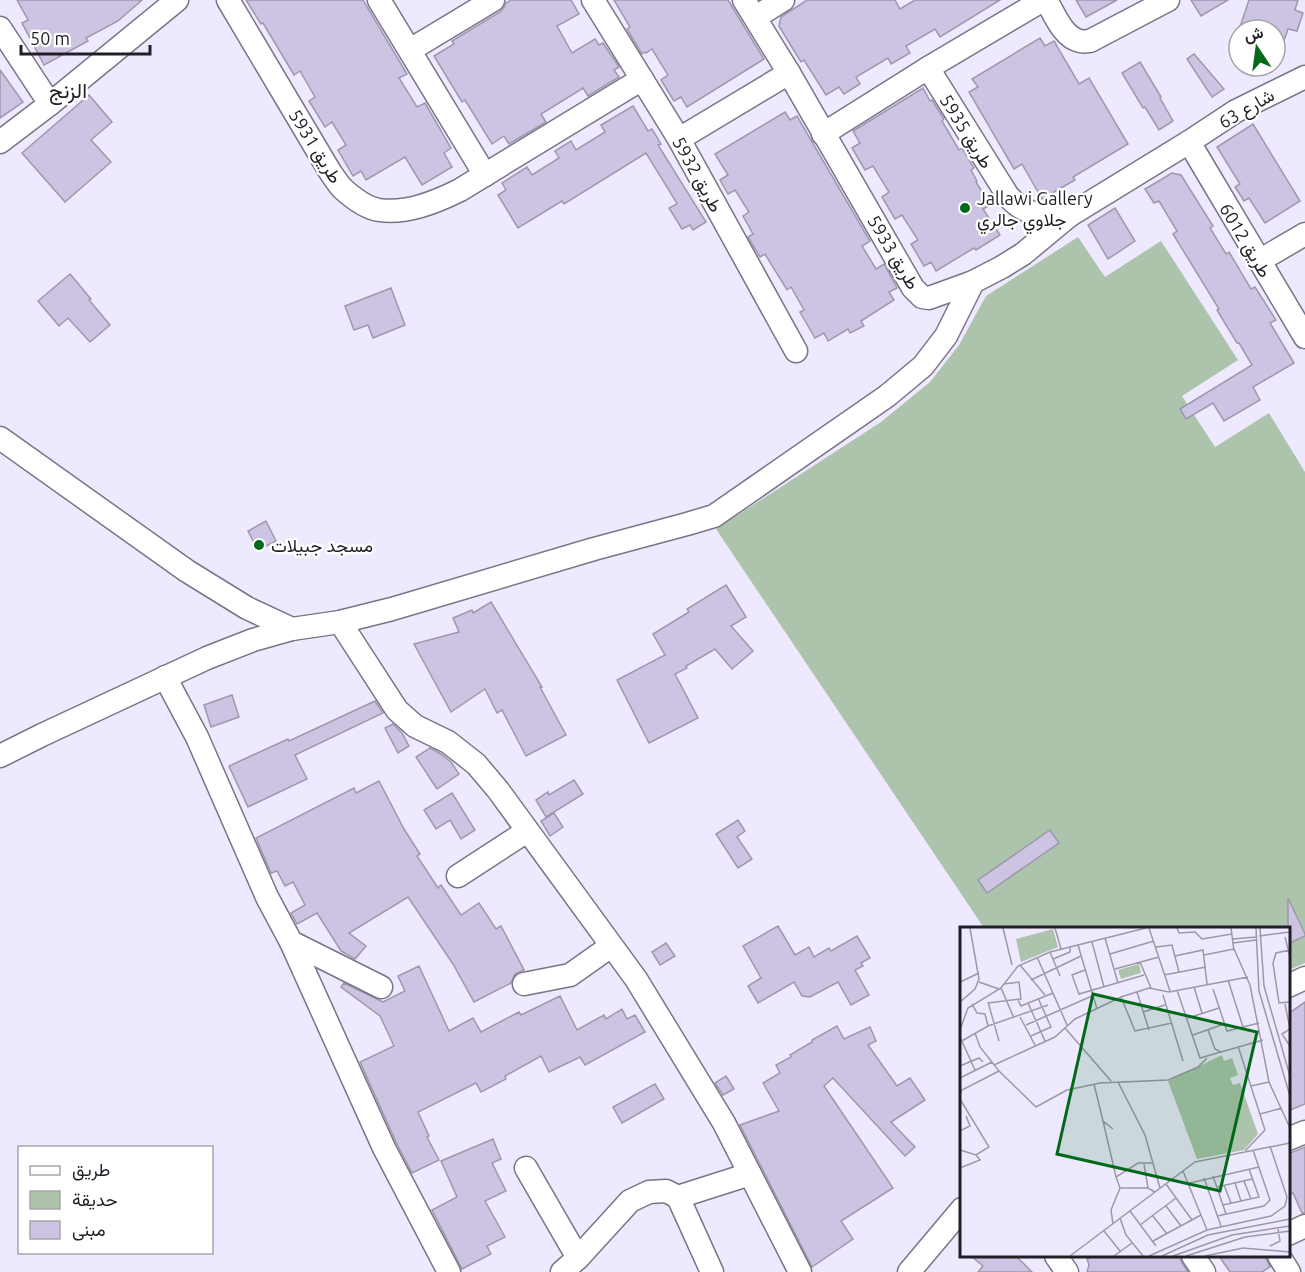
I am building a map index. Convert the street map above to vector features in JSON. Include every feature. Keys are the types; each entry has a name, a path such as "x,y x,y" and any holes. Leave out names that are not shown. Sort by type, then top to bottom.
{"street":[{"name":"طريق 5931","path":"228,0 329,170 342,188 358,201 378,210 418,207 440,200 642,79"},
{"path":"379,0 485,175"},
{"path":"410,50 493,0"},
{"name":"طريق 5932","path":"593,0 679,139 796,351"},
{"path":"750,9 783,0"},
{"path":"824,134 928,68 1045,0 1070,37 1090,42 1168,0"},
{"path":"0,142 175,1"},
{"name":"طريق 5933","path":"750,9 917,293 922,297 928,298 973,282 1023,254 1070,215 1189,142"},
{"path":"0,28 50,104"},
{"name":"طريق 5935","path":"928,68 1008,196 1017,206 1047,216 1070,215"},
{"path":"679,139 789,73"},
{"name":"شارع 63","path":"1189,142 1236,111 1305,77"},
{"name":"طريق 6012","path":"1189,142 1305,337"},
{"path":"1259,261 1305,234"},
{"path":"0,756 165,677 253,640 292,629 340,622 392,609 714,516 887,396 922,366 946,336 973,282"},
{"path":"0,438 187,571 247,609 292,629"},
{"path":"340,622 397,710 415,726 448,742 476,764 498,790 636,979 724,1123 800,1272"},
{"path":"165,677 197,737 267,897 291,942 384,1148 449,1272"},
{"path":"458,876 527,831"},
{"path":"291,942 381,987"},
{"path":"524,984 570,975 611,946"},
{"path":"1290,985 1305,978"},
{"path":"1290,1138 1305,1132"},
{"path":"526,1168 570,1265 630,1201 649,1192 666,1191 678,1197 712,1272"},
{"path":"678,1197 750,1174"},
{"path":"909,1272 960,1211"},
{"path":"1290,1233 1305,1226"},
{"path":"1194,1257 1204,1272"},
{"path":"1280,1257 1289,1272"}],"green space":[{"path":"1078,237 1105,277 1161,241 1238,360 1182,396 1215,447 1269,413 1305,472 1305,963 1290,970 1290,927 983,927 716,529 881,422 930,382 959,345 986,296"}],"building":[{"path":"17,0 142,0 118,21 86,38 88,41 44,65 22,23 28,20"},
{"path":"246,0 363,0 407,74 399,78 417,107 425,103 451,148 444,153 452,167 422,185 405,157 366,180 361,171 353,176 338,150 346,145 332,122 325,127 309,101 315,97 300,71 294,75 263,23 261,24"},
{"path":"511,0 571,0 579,14 557,26 572,53 595,39 599,45 603,43 619,67 614,70 619,77 588,96 583,88 541,114 546,122 509,144 504,136 492,144 465,100 462,102 434,56 454,44 452,41 500,12"},
{"path":"614,0 728,0 764,59 687,107 681,97 674,101 661,80 668,75 652,49 642,54 627,29 630,27"},
{"path":"807,0 895,0 900,9 915,0 1000,0 940,37 935,29 906,46 910,53 891,64 888,58 856,77 860,84 844,94 839,87 826,95 804,60 801,62 779,26 781,17"},
{"path":"1076,0 1117,0 1086,17"},
{"path":"1191,0 1228,0 1201,16"},
{"path":"1249,0 1298,0 1295,10 1303,13 1297,31 1288,29 1287,32 1287,18 1243,18"},
{"path":"1040,38 1045,46 1054,41 1079,84 1089,78 1128,144 1073,177 1075,180 1042,199 1022,164 1014,169 969,92 978,87 972,79"},
{"path":"1194,54 1224,89 1212,97 1187,59"},
{"path":"1140,62 1173,121 1159,130 1122,73"},
{"path":"0,70 23,102 0,118"},
{"path":"923,88 944,119 942,121 959,150 962,148 974,168 971,170 976,182 990,205 983,209 1000,235 936,271 931,262 924,266 911,244 918,240 902,215 895,219 882,197 889,192 873,166 865,170 852,148 860,143 853,131"},
{"path":"89,95 112,122 91,140 111,162 65,202 22,153"},
{"path":"633,106 648,131 652,129 661,144 658,145 706,222 693,230 690,225 682,229 669,208 677,204 646,153 564,204 562,201 518,228 498,195 506,190 502,183 527,167 532,175 559,158 555,151 571,141 576,150 605,132 601,125"},
{"path":"785,112 790,120 797,116 870,241 862,246 876,269 884,264 897,288 889,292 894,300 861,321 864,326 850,333 848,329 828,341 824,333 815,338 800,312 804,310 791,287 787,290 765,254 760,257 748,237 753,234 743,216 749,212 735,190 728,194 720,180 728,175 715,154"},
{"path":"1253,124 1300,201 1265,223 1249,198 1244,201 1235,187 1240,184 1217,147"},
{"path":"1172,173 1181,175 1213,226 1210,228 1226,254 1229,252 1251,289 1255,287 1276,320 1270,323 1294,363 1253,387 1260,400 1224,421 1213,403 1186,419 1180,409 1252,365 1173,234 1177,231 1159,201 1154,203 1145,189"},
{"path":"1115,208 1135,241 1108,259 1088,225"},
{"path":"70,274 110,325 90,342 68,318 59,326 38,301"},
{"path":"391,288 405,325 373,338 368,325 354,330 345,306"},
{"path":"266,521 276,541 258,550 248,531"},
{"path":"726,585 746,617 731,626 753,651 732,669 715,649 675,674 698,718 649,743 617,680 665,655 653,634 689,612 687,609"},
{"path":"491,602 542,687 540,687 566,735 526,756 502,710 497,713 485,689 451,712 414,644 459,632 453,618 472,610 473,613"},
{"path":"232,695 239,717 211,727 204,705"},
{"path":"375,701 383,713 295,755 307,779 248,807 229,766"},
{"path":"393,724 402,733 409,746 398,753 385,728"},
{"path":"430,748 451,762 459,774 437,789 416,757"},
{"path":"574,780 583,794 546,817 536,800"},
{"path":"379,781 420,854 417,856 438,888 441,885 461,915 479,903 496,929 501,926 524,970 515,974 511,983 474,1002 453,964 408,897 349,933 366,946 355,959 341,951 317,913 297,924 291,913 305,905 293,882 285,886 277,871 271,873 256,838 354,788 356,793"},
{"path":"452,793 475,830 461,839 450,820 436,829 424,810"},
{"path":"554,813 563,827 550,836 541,821"},
{"path":"738,820 745,831 737,837 752,859 738,868 716,834"},
{"path":"1050,830 1059,843 987,893 978,880"},
{"path":"1288,898 1305,936 1290,943 1290,927 1288,927"},
{"path":"778,926 795,955 809,947 814,957 829,948 831,951 857,936 870,958 861,963 863,966 855,970 869,995 851,1005 838,982 810,997 802,996 794,982 758,1003 748,986 761,978 743,946"},
{"path":"666,943 675,956 660,965 652,952"},
{"path":"419,966 449,1031 473,1018 481,1032 519,1012 521,1015 560,996 577,1030 604,1015 606,1019 622,1009 627,1019 635,1015 645,1032 585,1065 580,1057 549,1072 541,1056 481,1092 476,1083 418,1112 439,1160 412,1173 360,1062 394,1046 380,1016 341,987 344,983 383,1002 405,991 398,976"},
{"path":"1305,1002 1305,1104 1290,1110 1290,1013"},
{"path":"837,1026 844,1039 870,1027 876,1041 868,1045 897,1086 910,1078 925,1100 891,1122 915,1147 905,1156 833,1078 824,1086 893,1188 841,1221 853,1239 812,1267 740,1125 779,1111 763,1083 780,1073 776,1065"},
{"path":"726,1076 734,1089 723,1095 715,1083"},
{"path":"655,1084 664,1099 622,1123 613,1107"},
{"path":"493,1139 501,1159 492,1163 506,1191 485,1201 505,1237 487,1246 491,1254 462,1269 432,1210 457,1197 441,1161"},
{"path":"1305,1147 1305,1213 1302,1213 1293,1193 1290,1194 1290,1153"},
{"path":"972,1257 1017,1257 1032,1272 978,1272 983,1266"},
{"path":"1091,1257 1180,1257 1188,1272 1087,1272 1089,1265 1087,1259"},
{"path":"1220,1257 1265,1257 1270,1267 1262,1272 1230,1272"}],"place":[{"name":"Jallawi Gallery جلاوي جالري","path":"965,208"},
{"name":"مسجد جبيلات","path":"259,545"}],"district":[{"name":"الزنج","path":"68,90"}]}
